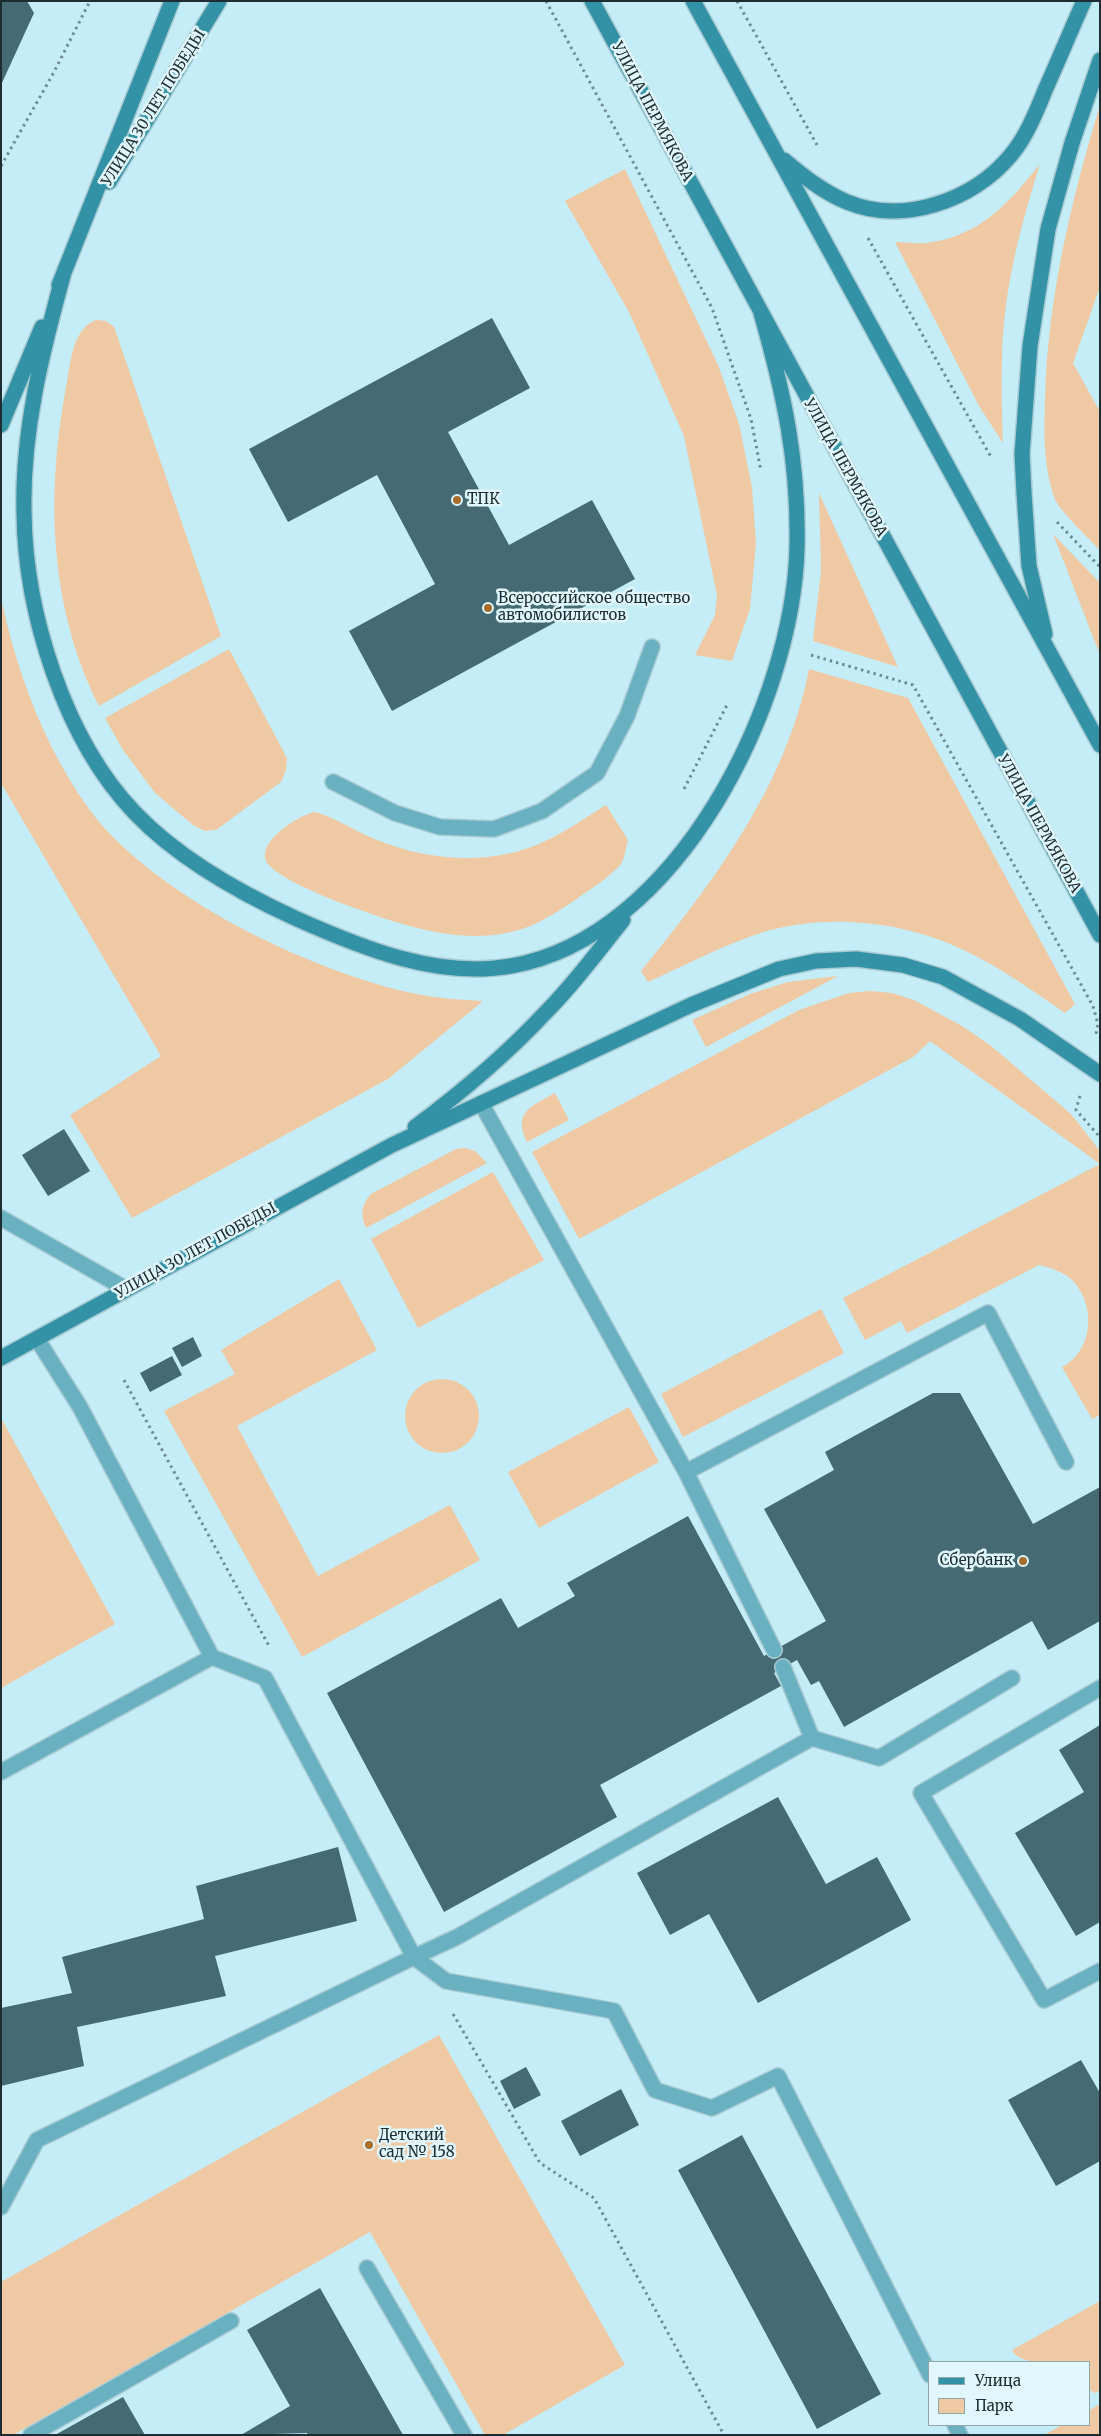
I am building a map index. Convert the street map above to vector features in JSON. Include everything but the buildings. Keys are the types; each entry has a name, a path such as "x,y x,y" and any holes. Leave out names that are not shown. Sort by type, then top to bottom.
{"street":[{"name":"УЛИЦА 30 ЛЕТ ПОБЕДЫ","path":"1,425 89,215 172,1"},
{"name":"УЛИЦА 30 ЛЕТ ПОБЕДЫ","path":"89,215 219,1"},
{"name":"УЛИЦА ПЕРМЯКОВА","path":"592,1 1100,935"},
{"path":"694,1 1100,745"},
{"path":"778,154 810,181 847,202 894,211 938,205 978,186 1011,155 1034,116 1084,1"},
{"path":"1050,654 1029,566 1024,492 1022,454 1030,346 1048,229 1072,143 1100,60"},
{"path":"62,276 44,351 30,431 24,509 30,579 46,646 69,709 99,765 134,812 176,848 212,873 259,900 291,916 357,943 429,964 482,969 510,966 536,960 561,950 604,927 637,901 660,879 681,853 722,790 762,708 782,648 797,551 793,450 779,375 761,313"},
{"path":"392,1145 450,1100 511,1048 548,1011 578,977 637,901"},
{"path":"392,1145 731,988 779,969 816,961 856,959 903,965 943,977 1020,1019 1094,1070"},
{"name":"УЛИЦА 30 ЛЕТ ПОБЕДЫ","path":"1,1358 392,1145"}],"lane":[{"path":"333,782 395,813 440,827 494,829 542,811 597,773 628,716 652,647"},
{"path":"482,1103 686,1472 774,1650"},
{"path":"1,1218 126,1289"},
{"path":"686,1472 988,1313 1066,1462"},
{"path":"37,1339 80,1407 212,1657 265,1678 414,1957 446,1981 614,2011 655,2090 712,2108 778,2076 928,2371"},
{"path":"1,1772 212,1657"},
{"path":"783,1667 812,1738"},
{"path":"1,2207 37,2140 458,1937 812,1738 879,1758 1012,1678"},
{"path":"1100,1688 921,1793 1044,2000 1100,1971"},
{"path":"366,2268 464,2435"},
{"path":"31,2435 231,2321"}],"path":[{"path":"1,166 54,72 90,1"},
{"path":"546,1 712,308 751,419 761,473"},
{"path":"737,1 820,152"},
{"path":"847,202 1002,476 1056,520 1100,567"},
{"path":"782,648 913,685 1093,1006 1098,1024 1094,1070 1076,1110 1100,1137"},
{"path":"684,789 728,704"}],"green space":[{"path":"1100,105 1100,287 1073,363 1100,412 1100,550 1068,517 1055,499 1046,462 1044,424 1047,360 1056,286 1071,213"},
{"path":"1040,164 1019,236 1009,284 1003,334 1003,443 979,406 895,242 926,243 962,234 977,226 1004,205"},
{"path":"625,169 718,365 739,424 752,487 756,543 750,609 732,661 695,655 715,615 717,595 684,436 629,312 565,201"},
{"path":"96,320 106,321 114,327 221,636 99,706 82,668 61,588 54,506 60,423 74,346 82,330"},
{"path":"819,493 898,667 813,641 821,571"},
{"path":"1053,534 1100,583 1100,655"},
{"path":"1,598 24,681 34,708 59,760 89,809 117,841 152,872 193,900 237,926 283,949 330,968 374,983 416,994 449,999 483,1001 388,1079 132,1218 70,1115 161,1056 1,783"},
{"path":"229,649 287,758 286,770 281,782 216,830 205,831 193,825 155,793 123,750 105,718"},
{"path":"809,669 908,698 1075,1004 1065,1013 989,963 938,939 881,925 849,922 806,924 763,932 719,949 648,982 641,971 720,867 744,830 765,792 784,752 798,711"},
{"path":"606,805 628,840 623,860 619,866 609,876 553,914 525,928 502,934 479,936 455,935 408,926 385,919 333,900 291,881 268,864 265,856 272,840 289,824 307,814 315,812 369,837 394,846 429,855 465,858 501,855 531,847 564,831"},
{"path":"838,976 706,1047 692,1020 750,994 788,982"},
{"path":"870,991 892,993 914,1000 962,1026 990,1045 1071,1114 1100,1151 1100,1164 930,1041 913,1057 579,1239 532,1152 799,1010 849,993"},
{"path":"555,1093 569,1120 527,1142 523,1132 523,1117 532,1106"},
{"path":"465,1148 475,1151 487,1163 366,1228 362,1210 371,1194 456,1149"},
{"path":"1100,1164 1100,1415 1092,1419 1062,1367 1072,1360 1085,1340 1088,1328 1086,1304 1074,1282 1062,1273 1039,1265 907,1333 901,1321 865,1340 843,1298"},
{"path":"493,1172 544,1260 418,1328 371,1239"},
{"path":"339,1279 377,1350 237,1426 318,1576 450,1505 480,1560 302,1657 164,1411 235,1374 221,1350"},
{"path":"821,1309 844,1353 683,1437 661,1394"},
{"path":"442,1379 463,1385 473,1395 479,1416 473,1437 463,1447 442,1453 421,1447 411,1437 405,1416 411,1395 421,1385"},
{"path":"629,1407 659,1462 539,1528 508,1472"},
{"path":"1,1418 115,1624 1,1688"},
{"name":"Детский сад № 158","path":"439,2035 625,2365 503,2435 485,2435 370,2232 13,2435 1,2435 1,2282"},
{"path":"1100,2301 1100,2390 1095,2393 1091,2391 1091,2361 1031,2361 1017,2356 1012,2350"},
{"path":"1100,2404 1100,2435 1044,2435 1060,2426 1091,2426 1091,2409"}],"place":[{"name":"ТПК","path":"457,500"},
{"name":"Всероссийское общество автомобилистов","path":"488,608"},
{"name":"Сбербанк","path":"1023,1561"},
{"name":"Детский сад № 158","path":"369,2145"}]}
